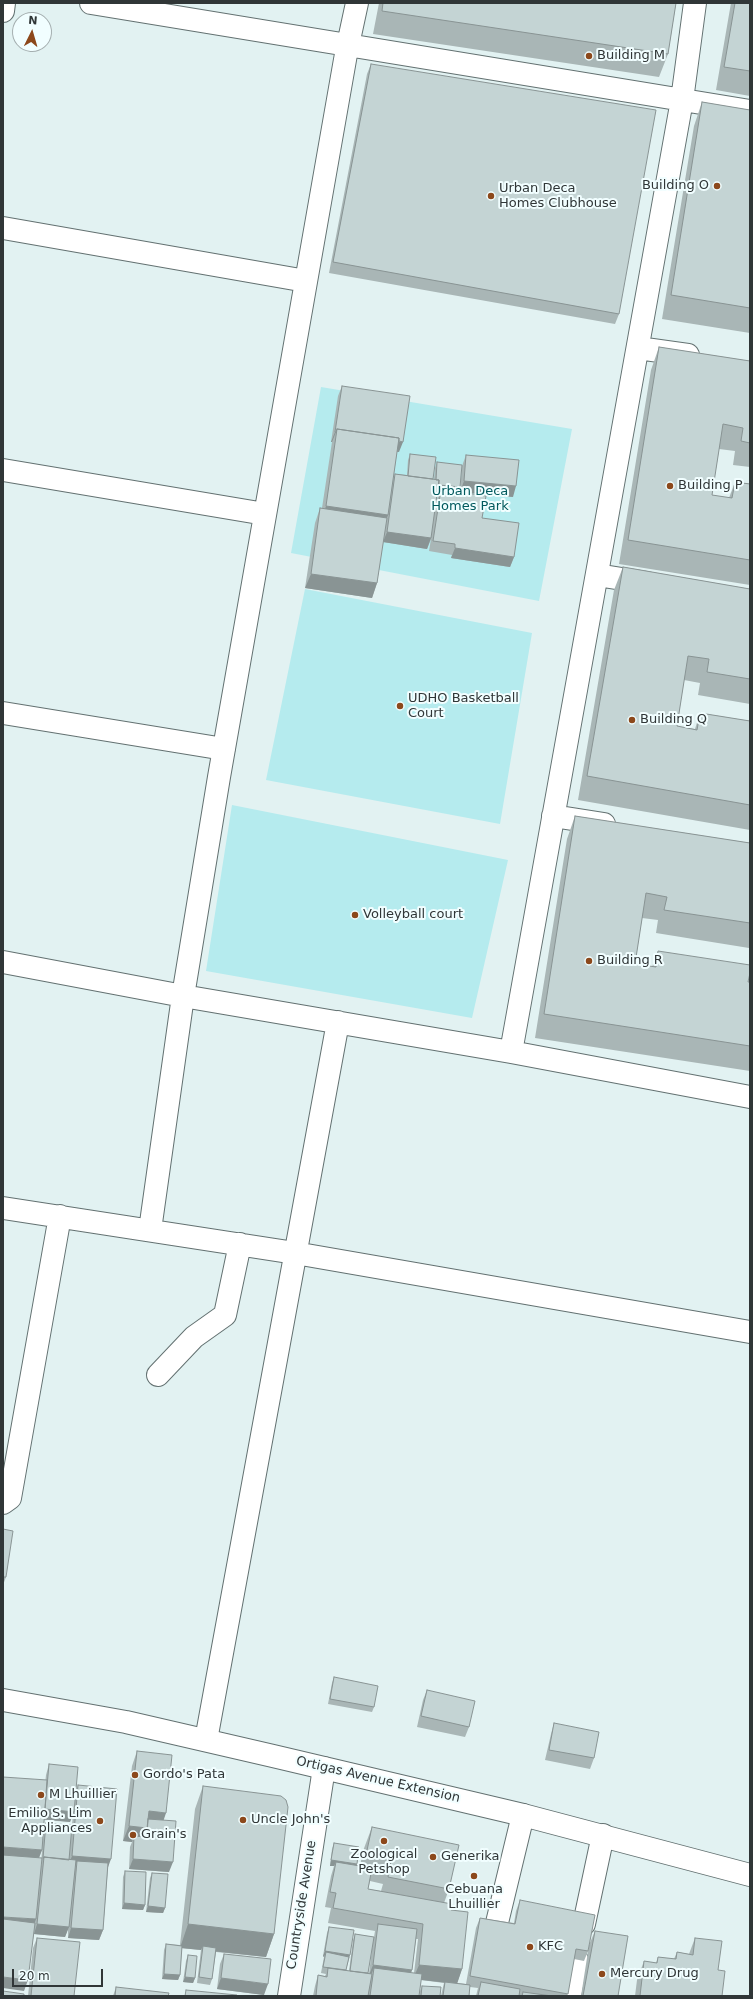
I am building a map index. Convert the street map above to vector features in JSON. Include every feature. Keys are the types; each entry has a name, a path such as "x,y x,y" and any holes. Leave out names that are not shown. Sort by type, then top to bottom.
{"street":[{"path":"3,10 4,3"},
{"path":"91,3 750,111"},
{"path":"150,1230 183,996 224,749 348,44 357,3"},
{"path":"511,1052 682,100 694,3"},
{"path":"3,228 306,281"},
{"path":"638,348 705,357"},
{"path":"3,470 265,514"},
{"path":"597,575 666,586"},
{"path":"3,713 224,749"},
{"path":"553,816 624,827"},
{"path":"3,962 183,996 511,1052 750,1097"},
{"path":"206,1740 338,1022"},
{"path":"3,1208 295,1253 750,1332"},
{"path":"3,1503 10,1498 60,1216"},
{"path":"158,1375 194,1336 225,1315 240,1244"},
{"name":"Ortigas Avenue Extension","path":"3,1700 126,1722 206,1740 523,1815 750,1875"},
{"name":"Countryside Avenue","path":"289,1996 324,1768"},
{"path":"495,1931 523,1815"},
{"path":"584,1924 603,1835"},
{"path":"570,1996 577,1960"}],"green space":[{"name":"Urban Deca Homes Park","path":"321,387 572,429 539,601 291,553"},
{"name":"UDHO Basketball Court","path":"305,589 532,633 500,824 266,780"},
{"name":"Volleyball court","path":"232,805 508,860 472,1018 206,971"}],"building":[{"path":"383,3 676,3 668,54 382,11"},
{"path":"735,3 750,3 750,71 724,67"},
{"name":"Urban Deca Homes Clubhouse","path":"371,64 656,110 619,314 333,262"},
{"name":"Building O","path":"702,102 750,110 750,308 671,295"},
{"name":"Building P","path":"659,347 750,361 750,443 741,441 743,428 723,424 712,495 732,498 735,482 750,484 750,560 628,540"},
{"path":"342,386 410,396 403,442 399,441 399,438 337,429 335,432"},
{"path":"337,429 399,438 388,515 326,506"},
{"path":"410,454 436,457 433,479 408,476"},
{"path":"466,455 519,460 516,486 464,481"},
{"path":"437,462 462,465 460,487 439,485 439,480 436,480"},
{"path":"395,474 439,480 431,538 387,532"},
{"path":"441,489 486,496 482,518 519,523 514,557 455,548 455,544 433,541"},
{"path":"320,508 387,518 377,583 311,574"},
{"name":"Building Q","path":"623,567 750,589 750,679 707,672 709,659 688,656 677,726 697,730 700,713 750,721 750,805 587,776"},
{"name":"Building R","path":"575,816 750,843 750,923 664,910 667,897 646,893 635,964 656,967 658,951 750,965 748,982 750,982 750,1046 544,1014"},
{"path":"3,1529 13,1531 6,1577 3,1577"},
{"path":"334,1677 378,1686 374,1707 330,1699"},
{"path":"427,1690 475,1701 469,1727 421,1716"},
{"path":"554,1723 599,1732 594,1758 549,1750"},
{"path":"137,1751 172,1755 166,1813 149,1811 147,1828 129,1826"},
{"path":"49,1764 78,1767 74,1812 45,1809"},
{"path":"3,1777 47,1780 42,1850 3,1847"},
{"path":"78,1785 117,1789 111,1859 72,1856"},
{"path":"203,1786 281,1796 286,1800 288,1807 274,1934 188,1924"},
{"path":"148,1819 176,1821 173,1862 133,1859 134,1836 147,1837"},
{"path":"46,1823 72,1825 69,1860 43,1858"},
{"path":"372,1827 459,1845 449,1889 388,1877 391,1861 366,1855"},
{"path":"334,1843 359,1847 357,1864 331,1860"},
{"path":"3,1855 42,1858 36,1919 3,1917"},
{"path":"44,1857 76,1860 69,1927 37,1924"},
{"path":"77,1861 108,1863 103,1930 71,1928"},
{"path":"336,1862 372,1868 368,1889 452,1904 451,1910 468,1912 462,1969 419,1965 423,1924 333,1908 336,1893 330,1892"},
{"path":"125,1871 146,1872 145,1905 124,1903"},
{"path":"152,1873 168,1874 165,1908 148,1906"},
{"name":"KFC","path":"520,1900 595,1915 588,1951 576,1949 568,1994 470,1976 480,1918 515,1924"},
{"path":"3,1919 35,1923 28,1980 3,1977"},
{"path":"378,1924 417,1929 412,1970 373,1965"},
{"path":"329,1927 354,1930 350,1955 325,1951"},
{"name":"Mercury Drug","path":"595,1931 628,1936 618,1996 583,1996"},
{"path":"355,1934 374,1937 368,1973 350,1971"},
{"path":"37,1938 80,1942 74,1996 31,1996"},
{"path":"695,1938 722,1941 718,1970 725,1971 722,1996 640,1996 644,1961 657,1963 658,1957 676,1959 677,1952 693,1955"},
{"path":"166,1944 182,1946 180,1975 164,1974"},
{"path":"203,1946 216,1948 212,1979 199,1977"},
{"path":"326,1952 349,1957 346,1970 323,1967"},
{"path":"224,1954 271,1959 268,1984 221,1978"},
{"path":"188,1955 197,1956 195,1978 185,1977"},
{"path":"328,1968 372,1974 368,1996 316,1996 318,1975 327,1977"},
{"path":"374,1968 422,1974 419,1996 370,1996"},
{"path":"445,1982 470,1985 469,1996 443,1996"},
{"path":"481,1982 520,1989 519,1996 478,1996"},
{"path":"422,1986 441,1987 440,1996 421,1996"},
{"path":"116,1987 169,1993 168,1996 115,1996"},
{"path":"186,1990 237,1995 237,1996 185,1996"},
{"path":"3,1991 24,1994 24,1996 3,1996"},
{"path":"523,1992 552,1996 522,1996"}],"place":[{"name":"Building M","path":"589,56"},
{"name":"Building O","path":"717,186"},
{"name":"Urban Deca Homes Clubhouse","path":"491,196"},
{"name":"Building P","path":"670,486"},
{"name":"UDHO Basketball Court","path":"400,706"},
{"name":"Building Q","path":"632,720"},
{"name":"Volleyball court","path":"355,915"},
{"name":"Building R","path":"589,961"},
{"name":"Gordo's Pata","path":"135,1775"},
{"name":"M Lhuillier","path":"41,1795"},
{"name":"Uncle John's","path":"243,1820"},
{"name":"Emilio S. Lim Appliances","path":"100,1821"},
{"name":"Grain's","path":"133,1835"},
{"name":"Zoological Petshop","path":"384,1841"},
{"name":"Generika","path":"433,1857"},
{"name":"Cebuana Lhuillier","path":"474,1876"},
{"name":"KFC","path":"530,1947"},
{"name":"Mercury Drug","path":"602,1974"}]}
